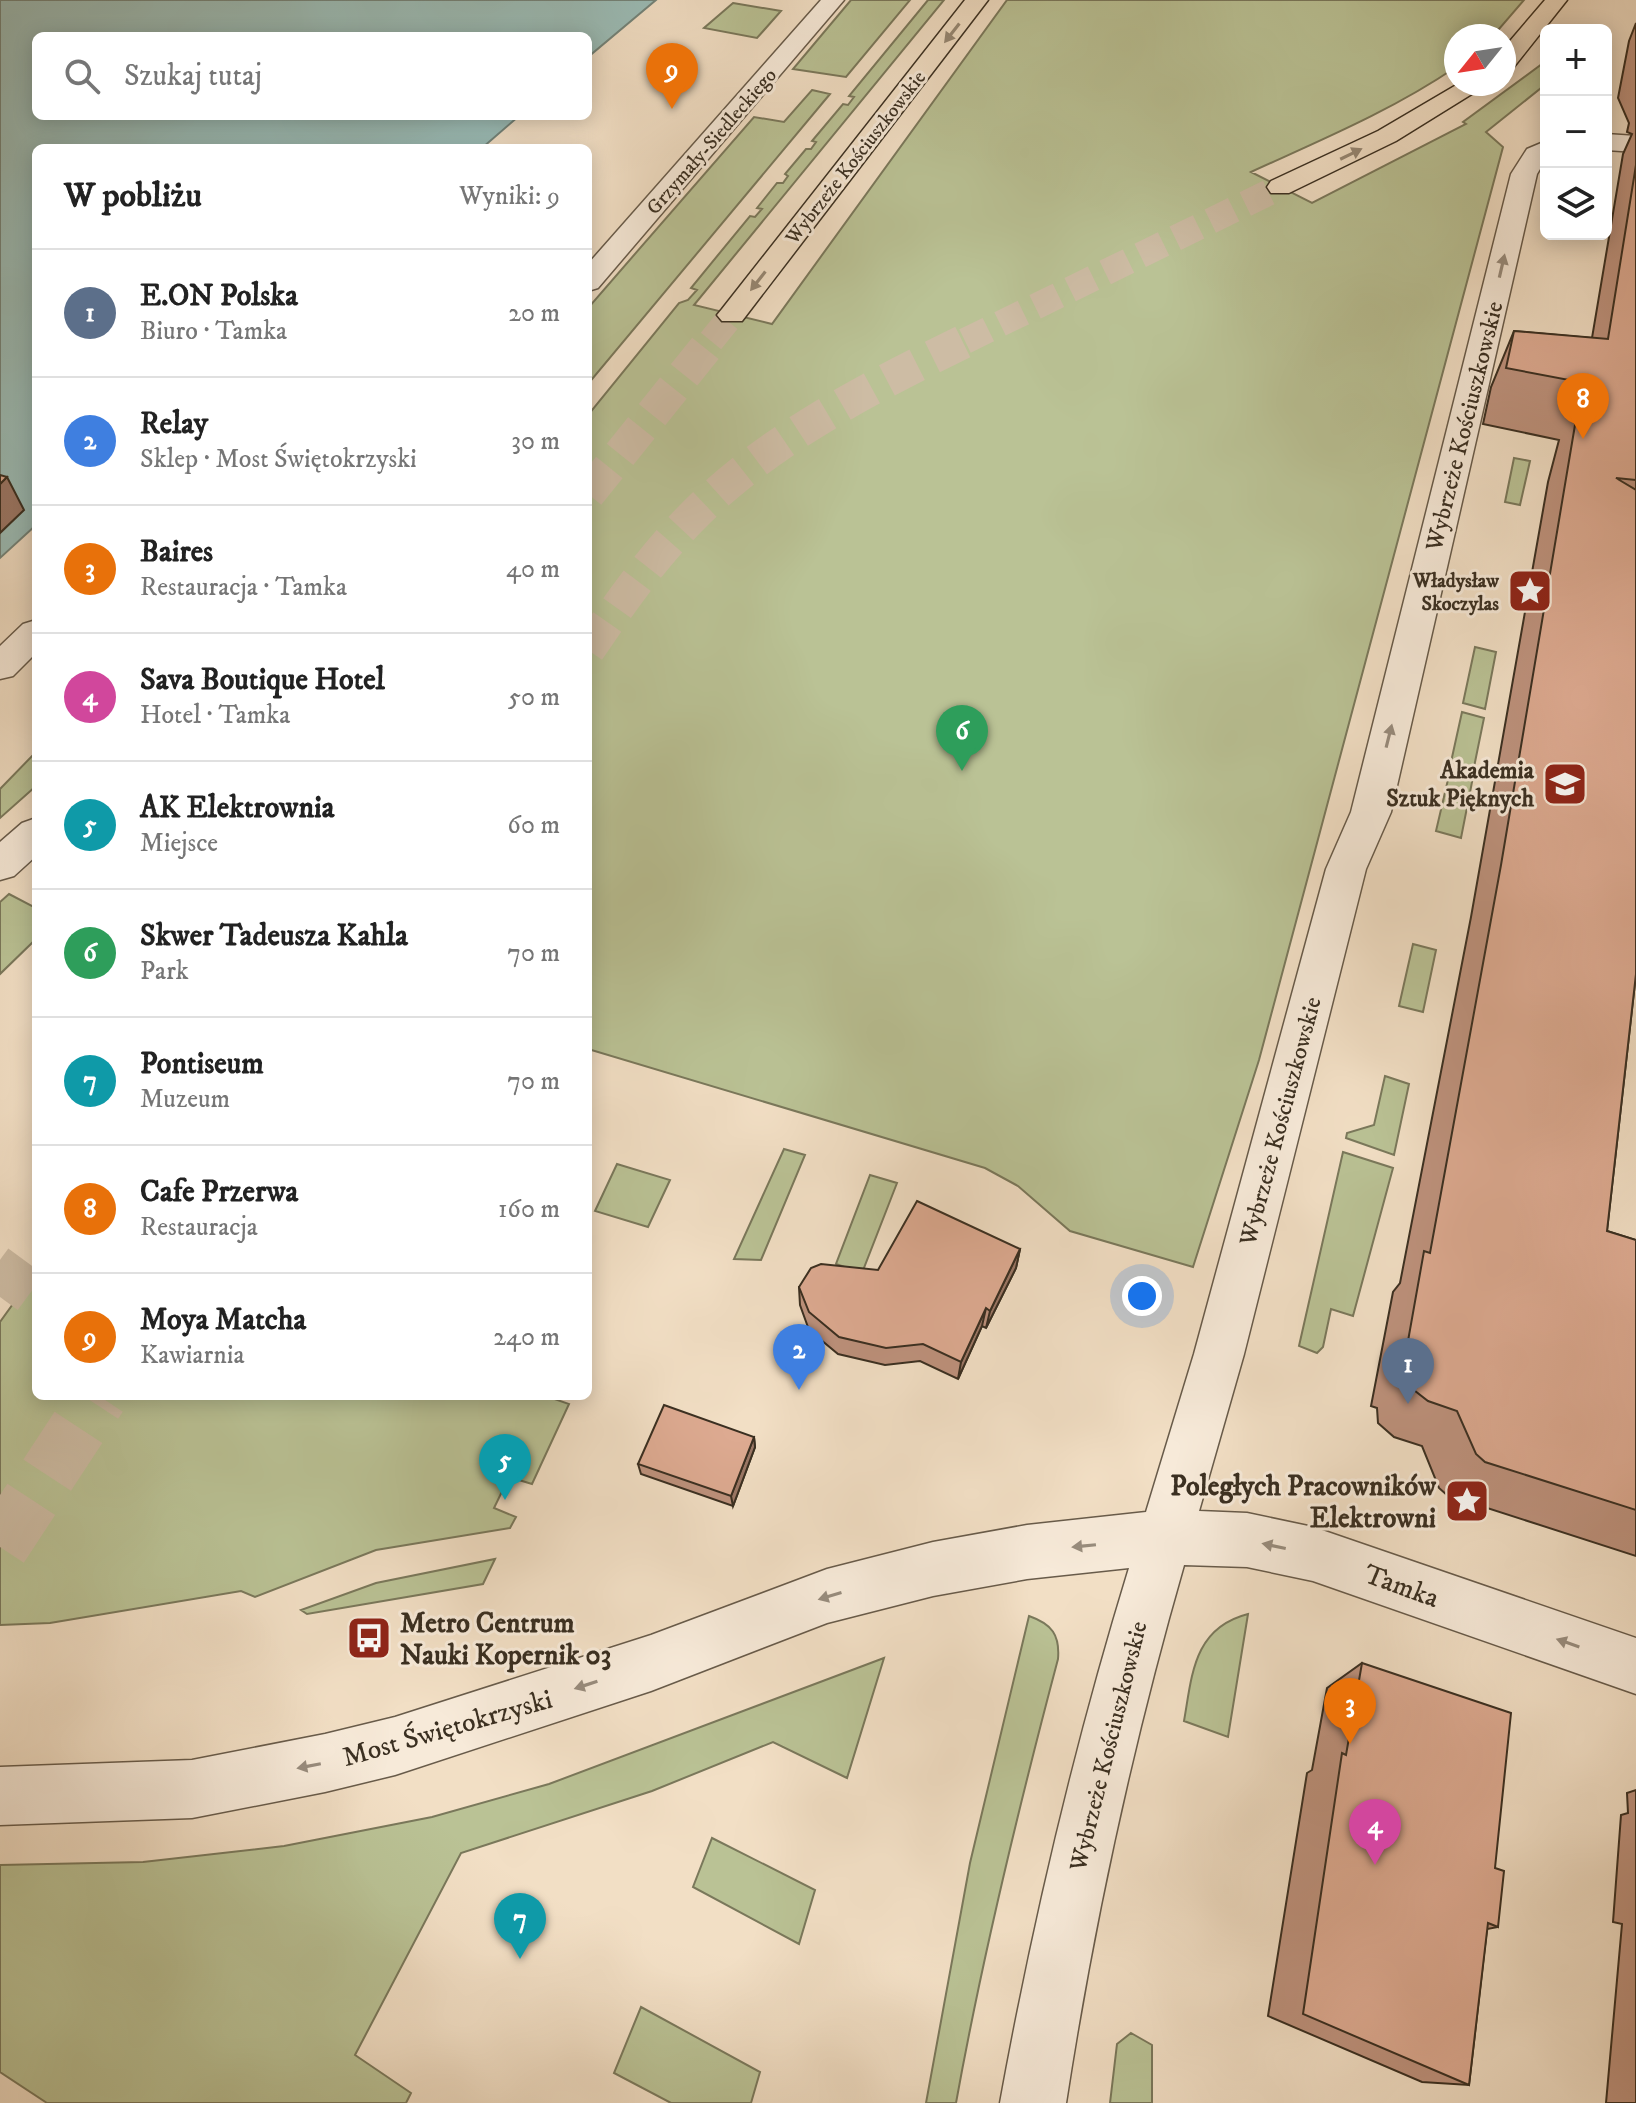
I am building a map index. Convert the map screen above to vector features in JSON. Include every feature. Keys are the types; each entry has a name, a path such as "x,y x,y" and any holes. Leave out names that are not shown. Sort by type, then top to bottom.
{"main road":[{"name":"Wybrzeże Kościuszkowskie","path":"732,315 977,0"},
{"path":"1516,50 1556,0"},
{"path":"1280,187 1387,136 1455,96"}],"street":[{"name":"Grzymały-Siedleckiego","path":"592,277 833,0"},
{"path":"1612,142 1636,144"},
{"name":"Wybrzeże Kościuszkowskie","path":"1033,2103 1055,1972 1114,1709 1162,1537 1219,1354 1346,869 1371,812 1524,174 1540,152"},
{"path":"0,667 32,636"},
{"path":"0,865 32,837"},
{"name":"Tamka","path":"1162,1537 1247,1540 1313,1554 1636,1666"},
{"name":"Most Świętokrzyski","path":"0,1796 192,1789 325,1763 395,1746 579,1687 827,1596 933,1569 999,1557 1162,1537"}],"green space":[{"path":"851,0 910,0 846,77 793,69"},
{"path":"928,0 944,0 694,305 772,324 1007,0 1524,0 1503,24 1444,24 1444,75 1356,124 1251,172 1312,203 1466,124 1463,122 1498,96 1516,96 1516,83 1540,65 1540,89 1486,132 1503,147 1259,1060 1193,1267 1070,1231 1018,1186 985,1168 592,1050 592,410 679,303 688,300 697,290 691,288 750,216 755,217 762,209 757,208 777,183 783,183 788,176 785,174 806,149 811,149 816,142 812,141 843,104 848,105 854,97 849,96"},
{"path":"733,3 781,11 757,38 704,28"},
{"path":"812,90 830,94 592,379 592,303 754,117 784,122"},
{"path":"1514,458 1530,461 1520,505 1505,502"},
{"path":"1475,647 1496,652 1485,709 1463,703"},
{"path":"1462,712 1484,718 1474,767 1451,762"},
{"path":"32,756 32,790 0,818 0,789"},
{"path":"1450,771 1473,777 1461,838 1436,831"},
{"path":"9,894 32,906 32,943 0,974 0,902"},
{"path":"1413,944 1436,950 1423,1012 1399,1006"},
{"path":"1385,1076 1409,1084 1394,1155 1346,1138 1347,1133 1374,1125"},
{"path":"784,1149 805,1155 761,1260 734,1259"},
{"path":"1343,1152 1393,1168 1353,1316 1331,1309 1323,1347 1317,1353 1299,1346"},
{"path":"617,1164 670,1180 648,1227 595,1211"},
{"path":"870,1175 897,1183 862,1273 836,1264"},
{"path":"32,1278 32,1400 558,1400 569,1404 532,1484 509,1477 494,1508 516,1517 510,1528 376,1550 255,1597 241,1591 50,1623 0,1625 0,1322"},
{"path":"495,1559 483,1584 307,1614 301,1610 376,1583"},
{"path":"1248,1614 1228,1737 1184,1721 1193,1671 1206,1642 1216,1630"},
{"path":"1029,1616 1044,1623 1053,1632 1058,1643 1058,1659 1002,1880 956,2103 926,2103 970,1863"},
{"path":"884,1658 847,1778 773,1742 652,1791 461,1853 355,2055 411,2093 406,2103 47,2103 0,2072 0,1865 143,1862 284,1846 432,1817 549,1784"},
{"path":"712,1838 815,1890 799,1944 693,1887"},
{"path":"641,2007 760,2072 751,2103 671,2103 614,2073"},
{"path":"1131,2033 1152,2045 1152,2103 1110,2103 1117,2044"}],"water":[{"path":"0,0 656,0 592,54 592,32 32,32 32,120 514,120 487,144 32,144 32,529 0,558"}],"building":[{"path":"1636,165 1636,480 1616,478 1636,490 1636,974 1607,1231 1636,1240 1636,1510 1485,1462 1476,1454 1457,1411 1428,1401 1410,1387 1409,1371 1403,1369 1424,1251 1430,1253 1501,865 1575,425 1585,383 1506,368 1514,331 1608,339"},
{"path":"917,1201 1020,1249 990,1311 986,1308 961,1362 923,1344 886,1348 839,1337 809,1312 799,1287 811,1268 821,1264 878,1270"},
{"path":"664,1405 754,1437 731,1496 638,1464"},
{"path":"1362,1663 1511,1713 1495,1868 1504,1871 1498,1927 1488,1923 1469,2085 1303,2014 1342,1753 1346,1755"}],"tunnel":[{"path":"965,341 1280,187"},
{"path":"711,341 732,315"},
{"path":"592,489 713,339"},
{"path":"965,341 969,339"},
{"path":"592,644 664,547 723,488 788,438 823,416 965,341"},
{"path":"0,1297 32,1253"},
{"path":"0,1547 96,1400"}],"place":[{"name":"Moya Matcha","path":"672,109"},
{"name":"Cafe Przerwa","path":"1583,439"},
{"name":"Władysław Skoczylas","path":"1530,591"},
{"name":"Skwer Tadeusza Kahla","path":"962,771"},
{"name":"Akademia Sztuk Pięknych","path":"1565,784"},
{"name":"Relay","path":"799,1390"},
{"name":"E.ON Polska","path":"1408,1404"},
{"name":"AK Elektrownia","path":"505,1500"},
{"name":"Poległych Pracowników Elektrowni","path":"1467,1501"},
{"name":"Metro Centrum Nauki Kopernik 03","path":"369,1638"},
{"name":"Baires","path":"1350,1744"},
{"name":"Sava Boutique Hotel","path":"1375,1865"},
{"name":"Pontiseum","path":"520,1959"}]}
